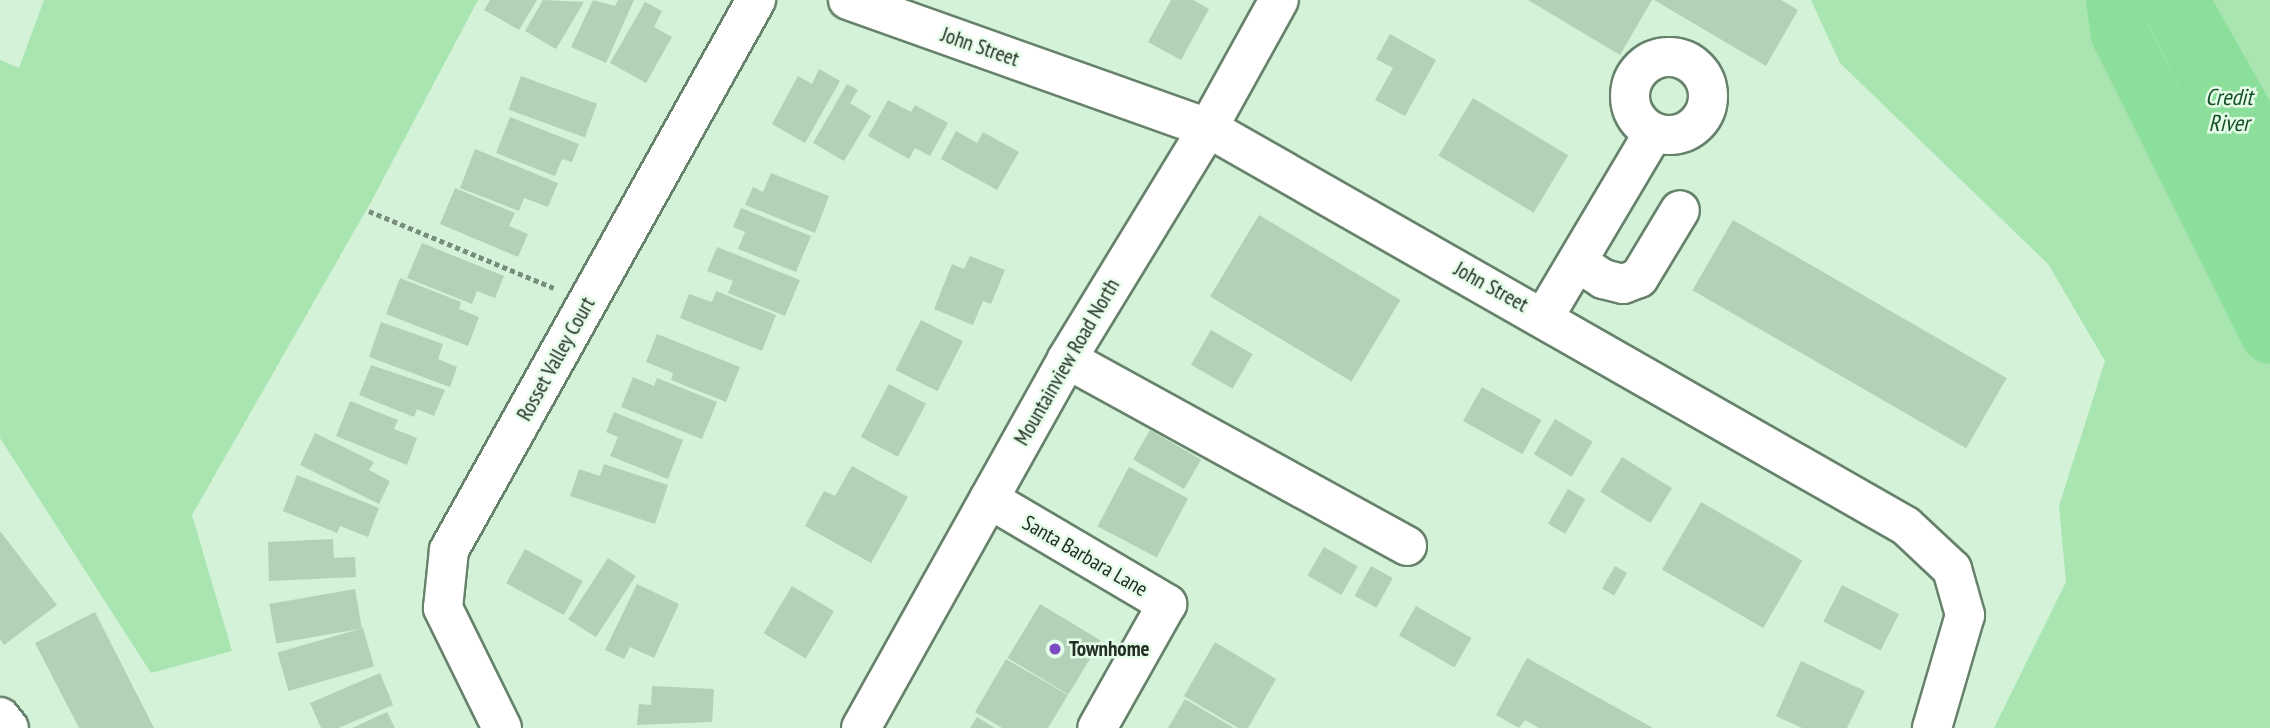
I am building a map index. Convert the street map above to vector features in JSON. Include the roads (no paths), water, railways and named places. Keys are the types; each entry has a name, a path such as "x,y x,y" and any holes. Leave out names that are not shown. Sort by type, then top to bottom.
{"street":[{"name":"Rosset Valley Court","path":"502,728 443,608 449,550 756,0"},
{"name":"John Street","path":"848,0 1208,128 1544,317 1906,526 1952,569 1965,615 1932,728"},
{"name":"Mountainview Road North","path":"861,728 1067,359 1208,128 1279,0"},
{"path":"1544,317 1654,132"},
{"path":"1577,262 1603,279 1623,284 1639,278 1680,210"},
{"path":"1067,359 1407,546"},
{"name":"Santa Barbara Lane","path":"989,499 1167,604 1097,728"},
{"path":"0,717 9,728"}],"water":[{"name":"Credit River","path":"2136,0 2213,0 2270,101 2270,291 2227,223 2179,87"}],"waterway":[{"name":"Credit River","path":"2115,0 2120,34 2270,335"}],"place":[{"name":"Townhome","path":"1055,649"}]}
